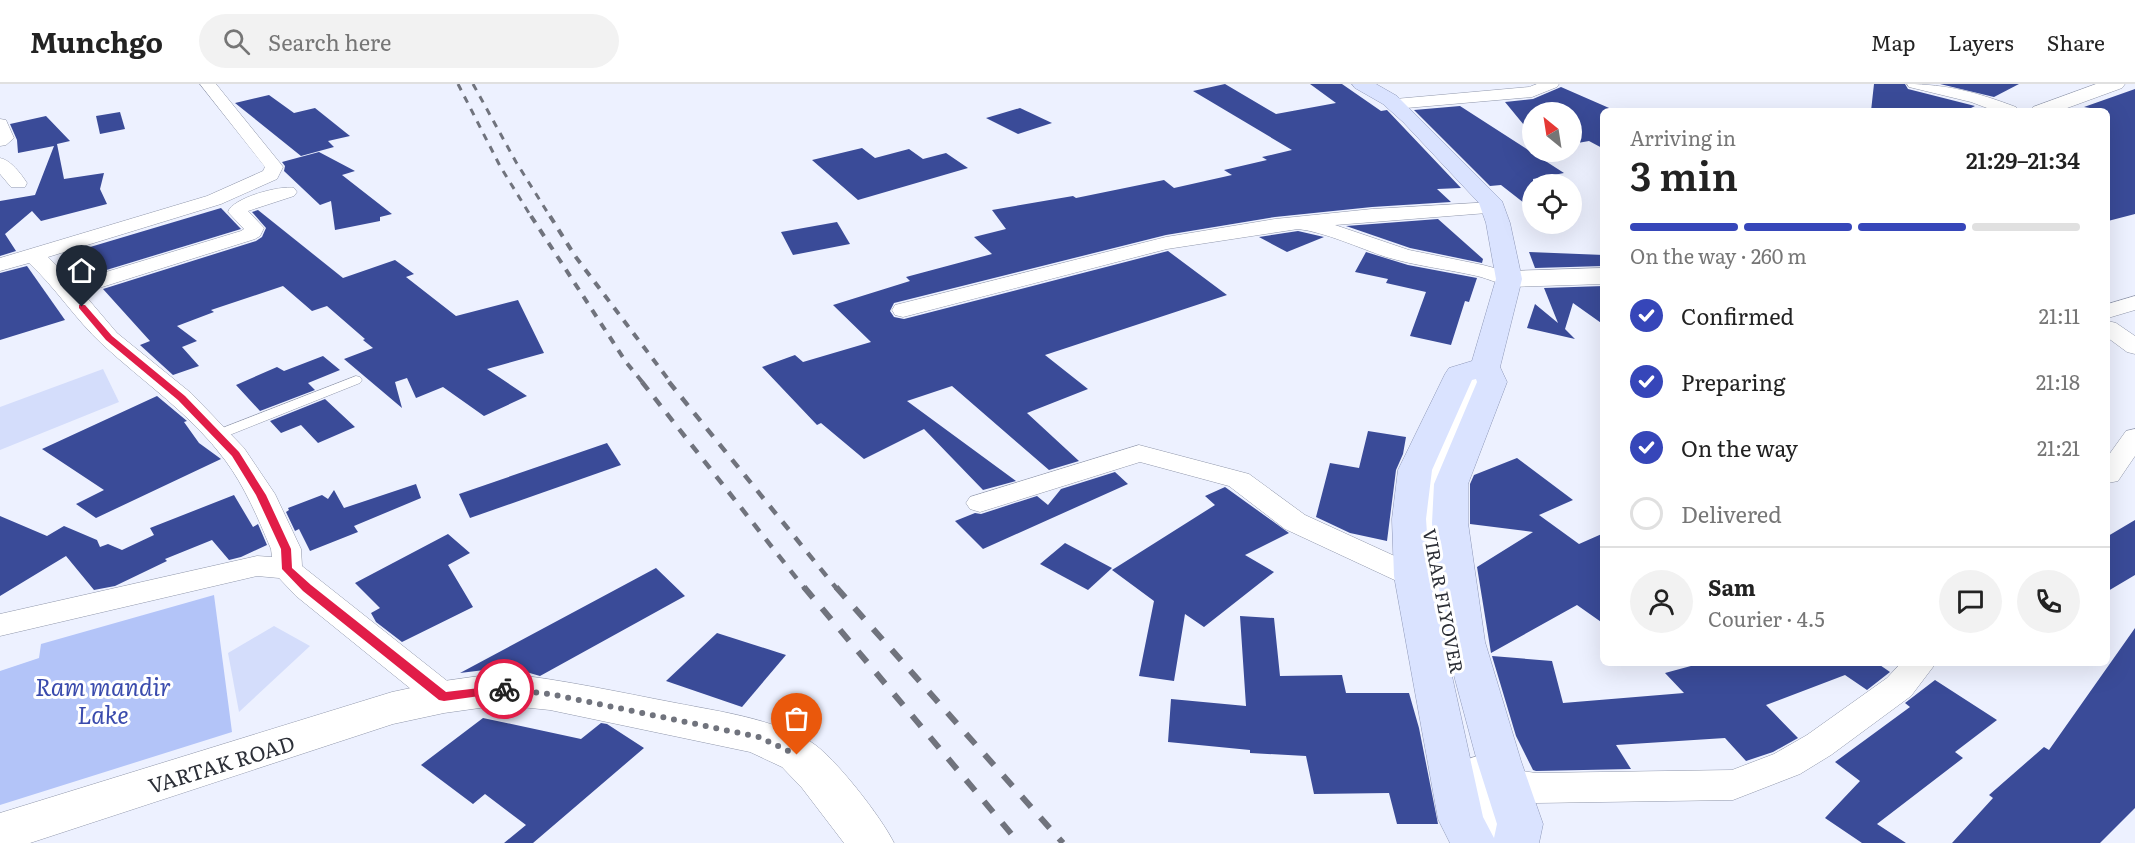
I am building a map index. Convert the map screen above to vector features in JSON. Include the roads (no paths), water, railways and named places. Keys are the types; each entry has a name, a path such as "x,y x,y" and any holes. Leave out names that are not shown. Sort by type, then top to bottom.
{"main road":[{"path":"1362,84 1395,105 1490,201 1493,208 1509,279 1478,378"},
{"path":"2048,108 2115,84"},
{"path":"1509,279 1600,276"},
{"path":"1473,843 1461,819 1412,576 1409,519 1415,470 1460,374 1492,382 1451,484 1450,524 1465,642 1521,824 1516,843"},
{"name":"VIRAR FLYOVER","path":"1478,378 1430,481 1427,516 1450,643 1494,817 1489,843"},
{"name":"VARTAK ROAD","path":"0,833 392,708 444,697 501,689 550,694 759,737 797,755 818,775 871,843"}],"street":[{"path":"0,266 214,200 270,175 274,167 208,84"},
{"path":"1395,105 1532,92 1551,84"},
{"path":"1916,84 1976,98 2002,108"},
{"path":"0,124 5,138 0,141"},
{"path":"0,163 18,183"},
{"path":"68,291 248,235 253,232 254,228 238,212 238,209 246,204 288,192"},
{"path":"903,310 1166,243 1255,228 1372,215 1493,208"},
{"path":"1298,223 1316,225 1356,241 1406,256 1484,271 1509,279"},
{"path":"33,255 109,338 182,398 236,454 261,495 286,549 287,569"},
{"path":"2110,310 2135,303"},
{"path":"2110,329 2135,346"},
{"path":"2110,473 2135,437"},
{"path":"980,503 1139,453 1239,480 1295,522 1412,576"},
{"path":"0,624 257,566 287,569 307,588 444,697"},
{"path":"1508,784 1536,788 1733,785 1787,764 1819,745 1899,687 1917,666"}],"lane":[{"path":"217,435 356,380"}],"water":[{"name":"Ram mandir Lake","path":"214,595 232,732 0,805 0,671 39,658 41,644"}],"railway":[{"path":"458,84 500,166 532,218"},
{"path":"473,84 516,162 551,218"},
{"path":"531,216 626,362 643,383"},
{"path":"550,216 575,256 671,383"},
{"path":"642,382 805,589"},
{"path":"669,382 837,589"},
{"path":"804,587 1019,843"},
{"path":"836,587 1063,843"}]}
